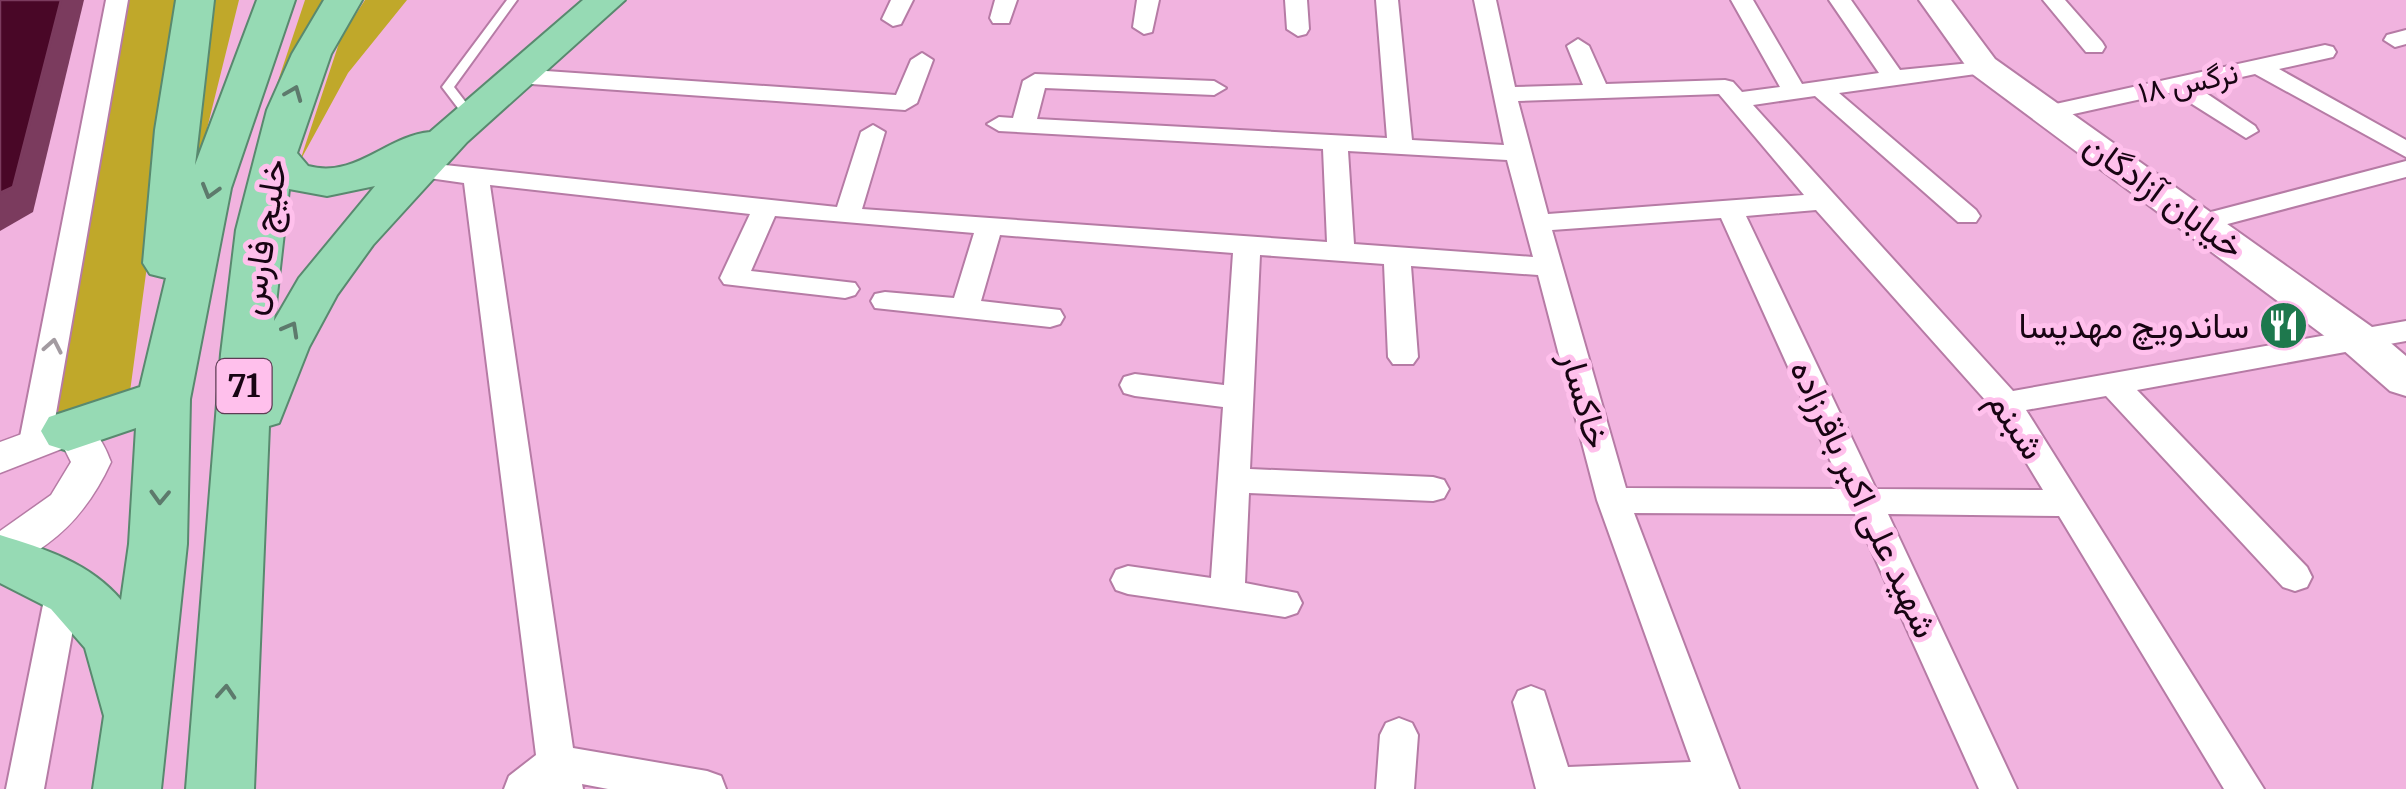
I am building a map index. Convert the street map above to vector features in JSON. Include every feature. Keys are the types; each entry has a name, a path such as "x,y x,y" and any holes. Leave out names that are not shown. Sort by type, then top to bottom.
{"highway":[{"path":"34,444 164,399 168,220 176,130 195,0"},
{"name":"خلیج فارس","path":"130,765 158,544 164,399 210,188 276,0"},
{"name":"خلیج فارس","path":"220,789 249,314 274,153 288,106 316,39 343,0"},
{"path":"236,523 260,407 276,358 321,279 358,233 470,117 606,0"},
{"path":"274,153 282,167 298,178 329,183 347,180 406,156 470,117"},
{"path":"0,558 43,571 88,600 114,642 125,671 130,765"}],"main road":[{"name":"خیابان آزادگان","path":"1935,0 1983,66 2357,338 2406,380"}],"street":[{"path":"0,551 50,522 78,494 91,462 84,443 34,444 117,0"},
{"path":"1144,27 1148,0"},
{"path":"1296,0 1298,29"},
{"path":"1387,0 1400,146"},
{"name":"خاکسار","path":"1485,0 1518,154 1613,500 1718,784"},
{"path":"1742,0 1795,92"},
{"path":"1840,0 1894,78"},
{"path":"2054,0 2094,47"},
{"path":"1578,46 1597,90"},
{"name":"نرگس ۱۸","path":"2051,112 2325,52"},
{"path":"517,76 905,104 922,60"},
{"path":"1505,94 1725,87 1736,100 1983,66"},
{"path":"2259,67 2406,150"},
{"path":"1214,88 1035,80 1011,124 1518,154"},
{"path":"2178,84 2246,131"},
{"path":"1820,88 1967,216"},
{"name":"شبنم","path":"1736,100 2006,403 2245,789"},
{"path":"2372,131 2406,123"},
{"path":"847,216 873,132"},
{"path":"1335,143 1341,254"},
{"path":"2201,223 2406,168"},
{"path":"417,170 764,209 1548,267"},
{"path":"476,177 560,776"},
{"path":"1536,223 1823,202"},
{"path":"764,209 734,278 845,289"},
{"name":"شهید علی اکبر باقرزاده","path":"1730,209 1998,789"},
{"path":"965,308 988,227"},
{"path":"1226,594 1247,247"},
{"path":"1397,258 1403,357"},
{"path":"885,300 1050,317"},
{"path":"2006,403 2406,331"},
{"path":"2112,383 2295,577"},
{"path":"1135,385 1238,398"},
{"path":"1233,480 1433,489"},
{"path":"1613,500 2067,503"},
{"path":"1128,580 1284,602"},
{"path":"25,789 64,585"},
{"path":"1531,702 1554,785 1718,784"},
{"path":"1395,789 1400,735"},
{"path":"523,789 560,776 707,789"}],"lane":[{"path":"470,117 448,87 512,0"}],"shaded area":[{"path":"124,0 183,0 129,399 50,425"},
{"path":"210,0 239,0 195,177 192,144"},
{"path":"305,0 327,0 275,90"},
{"path":"365,0 407,0 348,73 300,161 341,37"}],"building":[{"path":"0,0 61,0 13,187 0,193"}],"place":[{"name":"ساندویچ مهدیسا","path":"2284,326"}]}
